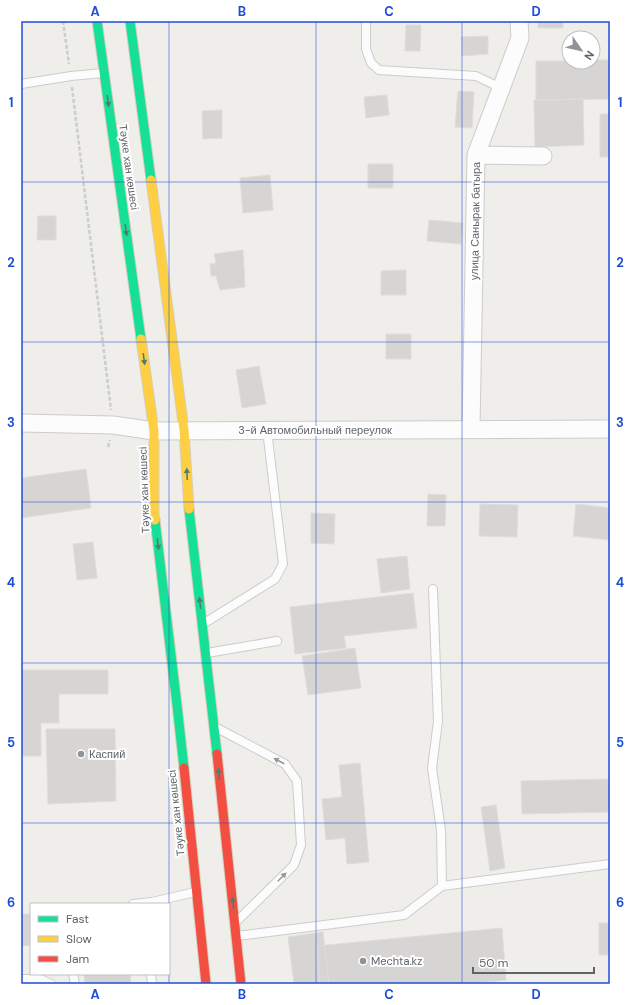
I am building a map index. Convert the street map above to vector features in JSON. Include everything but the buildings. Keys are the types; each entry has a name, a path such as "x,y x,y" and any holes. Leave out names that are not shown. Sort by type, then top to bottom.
{"main road":[{"name":"Тәуке хан көшесі","path":"97,21 154,431 154,514 178,713 206,984"},
{"name":"Тәуке хан көшесі","path":"130,21 184,430 189,511 203,625 241,984"}],"street":[{"name":"улица Санырак батыра","path":"471,429 476,155 520,38 519,21"},
{"path":"476,155 543,156"},
{"name":"3-й Автомобильный переулок","path":"21,423 113,425 154,431 610,429"}],"lane":[{"path":"366,21 366,49 371,63 379,70 476,76 501,88"},
{"path":"21,84 71,76 104,73"},
{"path":"203,625 275,579 283,564 267,430"},
{"path":"433,589 438,721 432,768 441,830 442,886"},
{"path":"206,653 277,641"},
{"path":"214,726 285,764 297,781 301,845 294,865 235,924"},
{"path":"236,936 404,915 442,886 610,864"},
{"path":"143,903 196,892"},
{"path":"21,979 40,979 50,984"}],"path":[{"path":"63,21 113,425 108,447"}],"traffic: fast":[{"path":"97,21 141,339"},
{"path":"130,21 151,180"},
{"path":"189,509 217,754"},
{"path":"155,520 184,768"}],"traffic: slow":[{"path":"151,180 184,430 189,509"},
{"path":"141,339 154,431 155,520"}],"traffic: jam":[{"path":"217,754 241,984"},
{"path":"184,768 206,984"}],"place":[{"name":"Каспий","path":"81,754"},
{"name":"Mechta.kz","path":"363,961"}]}
